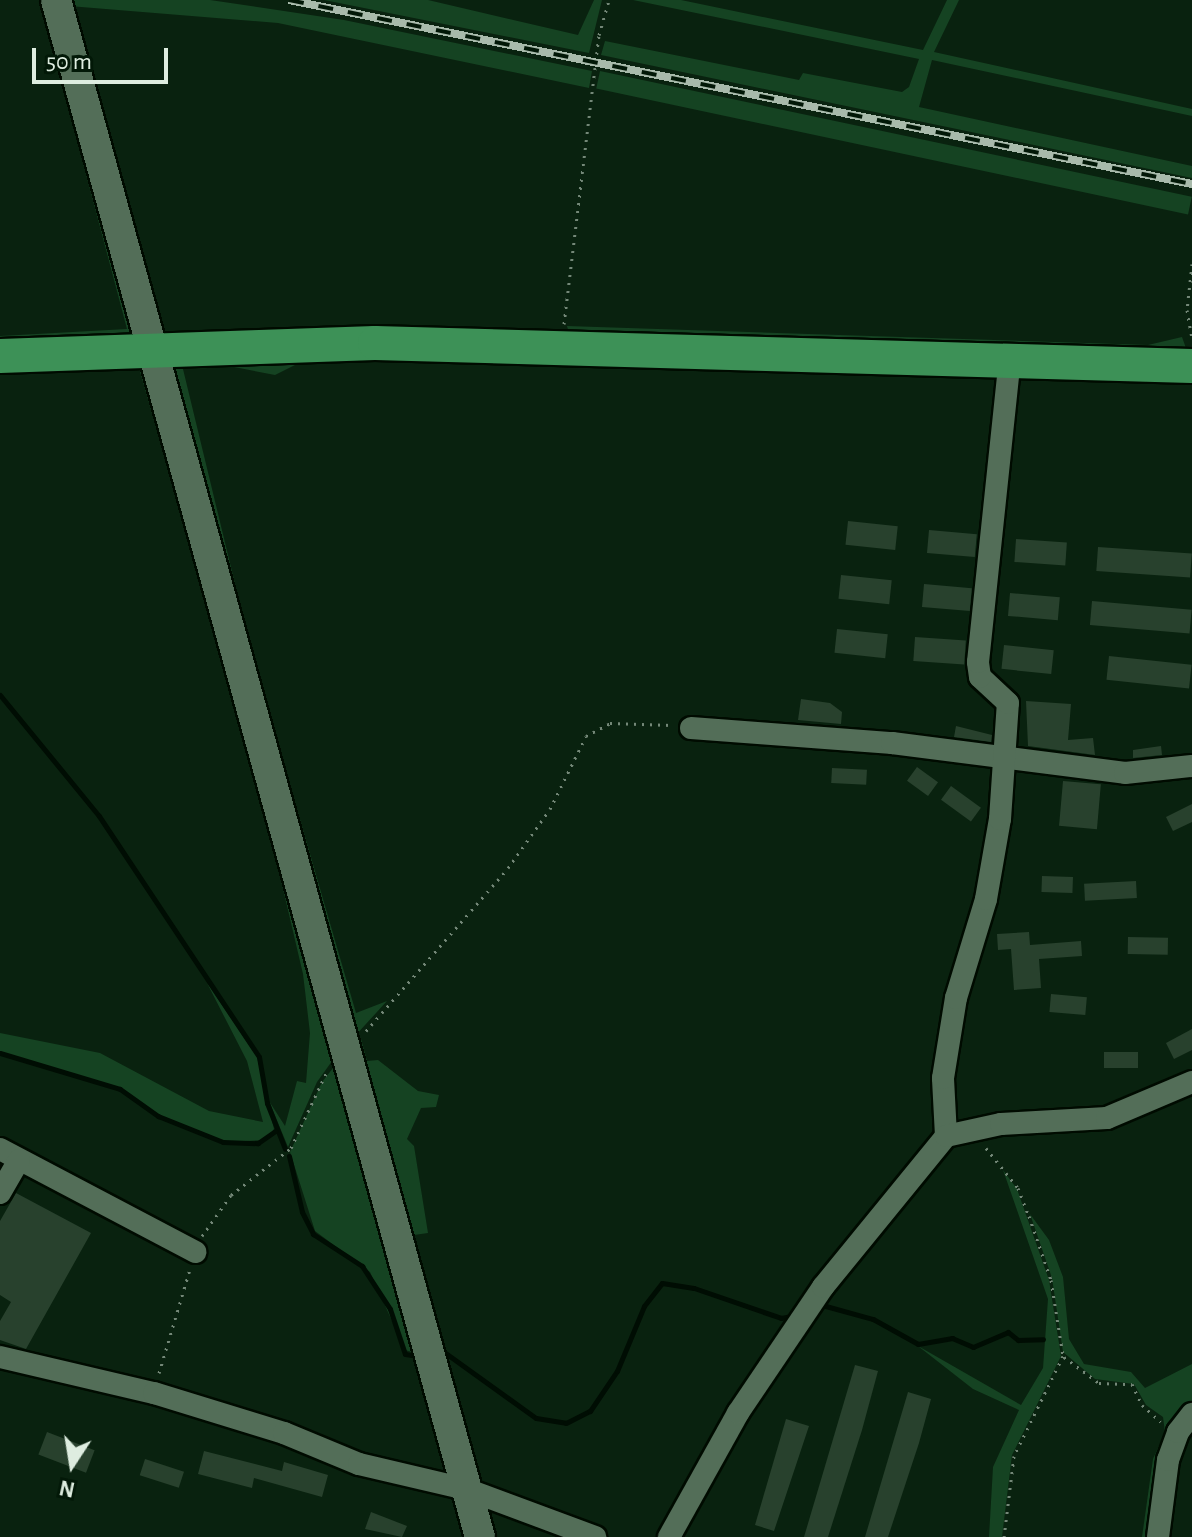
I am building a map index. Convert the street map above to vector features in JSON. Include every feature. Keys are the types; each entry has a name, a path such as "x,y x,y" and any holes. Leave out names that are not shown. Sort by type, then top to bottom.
{"main road":[{"path":"56,0 480,1537"},
{"path":"0,356 295,343 1192,366"}],"street":[{"path":"946,1136 941,1106 956,998 986,899 1000,819 1008,703 980,677 978,662 1010,360"},
{"path":"691,728 892,743 1003,761 1097,765 1125,773 1192,766"},
{"path":"669,1537 738,1413 823,1287 946,1136 1001,1124 1107,1118 1192,1082"},
{"path":"0,1193 9,1155 195,1252"},
{"path":"0,1357 154,1393 284,1433 359,1464 466,1489 595,1537"},
{"path":"1158,1537 1168,1460 1178,1432 1192,1414"}],"path":[{"path":"561,348 599,35 609,0"},
{"path":"1192,264 1187,310 1192,338"},
{"path":"154,1393 195,1252 220,1207 291,1148 320,1082 437,955 508,868 550,809 586,736 610,723 638,720 691,728"},
{"path":"969,1132 1018,1188 1051,1280 1063,1356 1014,1456 1004,1537"},
{"path":"1063,1356 1099,1383 1132,1384 1142,1405 1161,1417 1168,1460"}],"green space":[{"path":"40,0 49,0 137,329 133,337 0,347 0,336 127,329"},
{"path":"67,0 210,0 344,20 592,71 589,88 278,23 69,6"},
{"path":"324,0 428,0 578,35 594,0 602,0 589,53"},
{"path":"633,0 681,0 923,50 947,0 959,0 934,52 1192,109 1192,116 932,60 919,107 1192,166 1192,178 601,55 605,41 799,80 803,73 902,92 909,87 919,59"},
{"path":"600,71 1192,197 1188,214 596,89"},
{"path":"567,326 1148,345 1182,337 1187,351 570,337"},
{"path":"305,353 997,370 1002,379 325,359 305,360 275,375 234,367 183,369 251,650 356,1013 387,1001 355,1036 168,360"},
{"path":"142,359 340,1050 317,1082 288,1147 269,1101 285,1126 297,1081 306,1083 310,1033 303,974 256,774 139,368"},
{"path":"207,983 257,1057 274,1129 266,1140 224,1142 158,1115 120,1088 0,1052 0,1033 100,1053 209,1111 263,1122 247,1061"},
{"path":"361,1039 367,1061 378,1060 418,1091 439,1095 436,1107 421,1108 407,1139 414,1146 428,1233 414,1235 480,1488 354,1046"},
{"path":"341,1058 416,1353 405,1350 370,1272 315,1231 290,1152 322,1082"},
{"path":"1003,1170 1017,1189 1049,1280 1061,1356 1012,1455 1002,1537 989,1537 993,1467 1019,1410 973,1389 918,1346 1021,1405 1043,1368 1048,1299"},
{"path":"1030,1214 1049,1240 1063,1277 1069,1339 1084,1364 1131,1372 1145,1388 1192,1364 1192,1404 1167,1448 1163,1417 1146,1405 1134,1384 1095,1379 1063,1352 1052,1278"},
{"path":"1161,1441 1153,1537 1142,1537 1153,1459"}],"building":[{"path":"848,521 898,526 895,550 845,545"},
{"path":"929,530 977,534 975,557 927,553"},
{"path":"1016,539 1067,543 1065,566 1014,562"},
{"path":"1098,547 1192,554 1190,577 1096,571"},
{"path":"841,575 892,580 889,604 838,599"},
{"path":"924,584 972,588 970,611 922,607"},
{"path":"1010,593 1060,597 1058,620 1008,616"},
{"path":"1092,601 1192,610 1190,634 1090,625"},
{"path":"837,629 888,634 885,658 834,653"},
{"path":"915,637 966,641 964,664 913,661"},
{"path":"1004,645 1054,650 1051,674 1001,669"},
{"path":"1109,656 1192,665 1189,689 1106,680"},
{"path":"801,699 830,703 842,712 841,724 798,720"},
{"path":"1026,701 1071,704 1068,740 1093,738 1095,755 1028,746"},
{"path":"956,726 992,735 991,742 954,737"},
{"path":"1161,746 1162,755 1133,758 1133,750"},
{"path":"917,767 938,782 928,796 907,781"},
{"path":"832,768 867,770 866,785 831,783"},
{"path":"1063,781 1101,784 1097,829 1059,826"},
{"path":"951,786 981,808 971,822 941,800"},
{"path":"1192,804 1192,822 1173,831 1166,817"},
{"path":"1042,876 1073,877 1072,893 1041,892"},
{"path":"1136,881 1137,898 1085,901 1084,884"},
{"path":"1029,932 1030,945 1081,941 1082,956 1039,959 1041,988 1014,990 1011,949 998,950 997,934"},
{"path":"1128,937 1168,938 1168,955 1128,954"},
{"path":"1051,994 1087,997 1085,1015 1049,1012"},
{"path":"1192,1029 1192,1050 1174,1059 1166,1043"},
{"path":"1104,1052 1138,1052 1138,1068 1104,1068"},
{"path":"16,1193 91,1233 26,1349 0,1340 0,1321 11,1302 0,1295 0,1221"},
{"path":"855,1365 878,1371 862,1430 828,1537 804,1537"},
{"path":"908,1392 931,1399 919,1443 888,1537 865,1537"},
{"path":"786,1419 809,1426 774,1531 755,1525"},
{"path":"47,1432 95,1450 86,1473 38,1454"},
{"path":"204,1451 282,1471 284,1462 328,1475 322,1497 254,1478 252,1488 198,1474"},
{"path":"145,1459 184,1472 179,1488 140,1475"},
{"path":"371,1512 407,1526 402,1537 365,1529"}],"waterway":[{"path":"0,695 99,816 259,1057 267,1103 285,1149"},
{"path":"0,1053 120,1089 158,1116 223,1142 258,1143 275,1131"},
{"path":"289,1156 302,1212 313,1234 362,1266 390,1309 405,1354 417,1356"},
{"path":"444,1352 536,1418 566,1423 590,1411 617,1371 644,1306 662,1283 694,1288 781,1318 796,1315"},
{"path":"822,1305 873,1319 918,1344 952,1338 973,1347 1008,1332 1018,1340 1043,1339"}],"railway":[{"path":"289,0 1192,184"}]}
